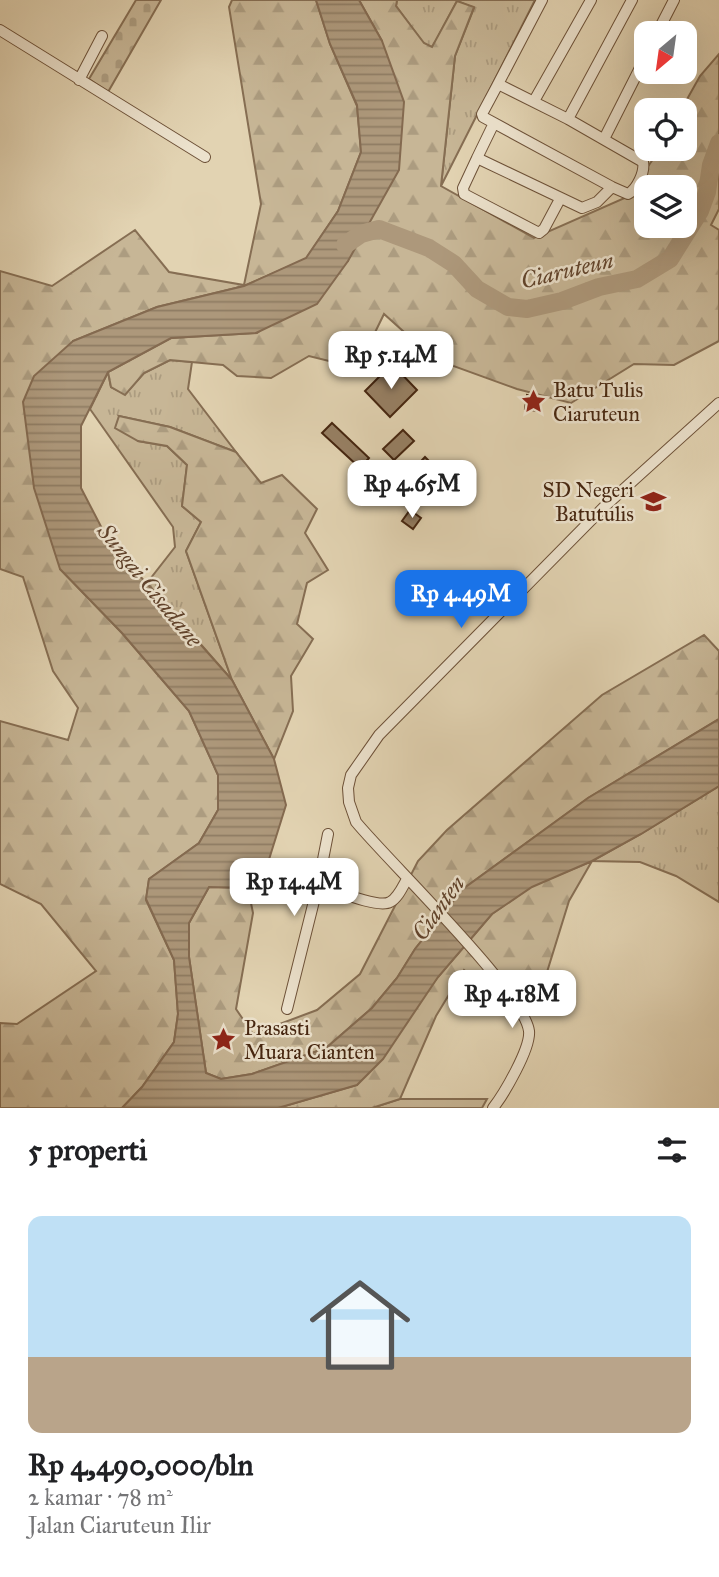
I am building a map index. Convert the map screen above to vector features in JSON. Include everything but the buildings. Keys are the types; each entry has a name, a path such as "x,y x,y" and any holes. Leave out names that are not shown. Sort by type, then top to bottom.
{"street":[{"path":"497,86 503,85 634,156 644,165 631,192 628,194 612,187 483,117 482,114 542,0"},
{"path":"534,101 591,0"},
{"path":"568,119 632,0"},
{"path":"663,21 674,0"},
{"path":"0,30 205,157"},
{"path":"79,80 102,36"},
{"path":"604,139 634,80"},
{"path":"494,123 463,188 464,194 539,233 544,229 560,199"},
{"path":"477,158 582,208 591,207 612,187"},
{"path":"493,1108 506,1090 527,1044 529,1032 513,1001 478,958 356,822 349,802 348,788 357,764 413,698 604,507 719,403"},
{"path":"287,1009 328,834"},
{"path":"318,884 385,904 394,900 407,879"}],"green space":[{"path":"136,0 161,0 108,92 89,79"},
{"path":"232,0 316,0 330,44 357,106 361,152 338,211 306,259 244,286 157,307 73,341 60,569 122,633 189,711 218,775 218,810 199,843 149,879 146,900 174,960 178,1014 174,1042 142,1087 122,1108 0,1108 0,1023 17,1024 96,971 41,904 0,884 0,721 68,740 78,708 53,671 23,577 0,569 0,271 52,286 135,230 169,272 244,285 261,204 229,7"},
{"path":"359,0 397,0 396,6 424,43 432,47 457,1 474,7 455,56 441,186 534,238 627,197 634,187 634,238 697,238 697,175 642,175 652,161 697,161 697,98 688,98 700,76 719,54 719,209 711,225 719,230 719,341 674,365 634,364 571,403 517,389 434,359 384,314 364,355 341,364 309,356 271,378 237,376 223,365 170,360 144,373 125,395 111,387 108,372 171,338 257,333 348,261 382,41"},
{"path":"397,0 535,0 441,186 455,56 474,8 457,1 432,48 424,44 396,6"},
{"path":"170,360 192,362 188,389 236,452 170,427 119,416 138,441 167,446 187,465 182,506 201,522 186,551 232,680 147,583 175,547 173,527 90,409 108,372 111,387 125,394 144,373"},
{"path":"119,416 170,427 236,452 261,483 282,475 317,509 305,533 328,570 307,583 297,624 313,639 291,676 293,711 274,759 232,680 186,551 201,522 182,506 187,465 167,446 138,441 115,428"},
{"path":"704,635 719,651 719,719 588,798 463,889 372,1008 326,1048 252,1074 221,1079 206,1073 189,957 189,923 209,887 248,888 253,913 236,1009 253,1034 317,1010 360,974 418,861 447,830 602,695"},
{"path":"719,786 719,902 676,876 640,862 592,861 641,834"},
{"path":"592,861 569,901 547,972 520,1016 464,970 436,1016 400,1099 372,1108 278,1108 357,1085 438,977 492,914 532,886"},
{"path":"400,1099 487,1099 482,1108 372,1108"}],"shaded area":[{"path":"316,0 359,0 382,41 404,102 399,170 348,261 317,304 256,333 171,338 108,372 81,426 81,488 108,540 232,680 274,759 286,805 266,869 248,888 209,887 189,923 189,957 206,1073 221,1079 252,1074 326,1048 372,1008 463,889 588,798 719,719 719,786 592,861 532,887 492,914 438,977 383,1059 357,1085 278,1108 122,1108 142,1087 174,1042 178,1014 174,960 146,899 149,879 199,843 218,810 218,775 189,711 122,633 60,569 34,488 23,402 34,376 73,341 157,307 244,286 306,258 338,211 361,152 357,105 330,44"}],"waterway":[{"name":"Ciaruteun","path":"345,245 361,234 379,229 429,248 454,264 477,289 508,307 527,309 562,301 599,287 637,279 670,259 700,211 719,143"}],"place":[{"name":"Batu Tulis Ciaruteun","path":"533,402"},
{"name":"SD Negeri Batutulis","path":"654,502"},
{"name":"Prasasti Muara Cianten","path":"224,1040"}],"water label":[{"name":"Sungai Cisadane","path":"150,585"},
{"name":"Cianten","path":"438,908"}]}
